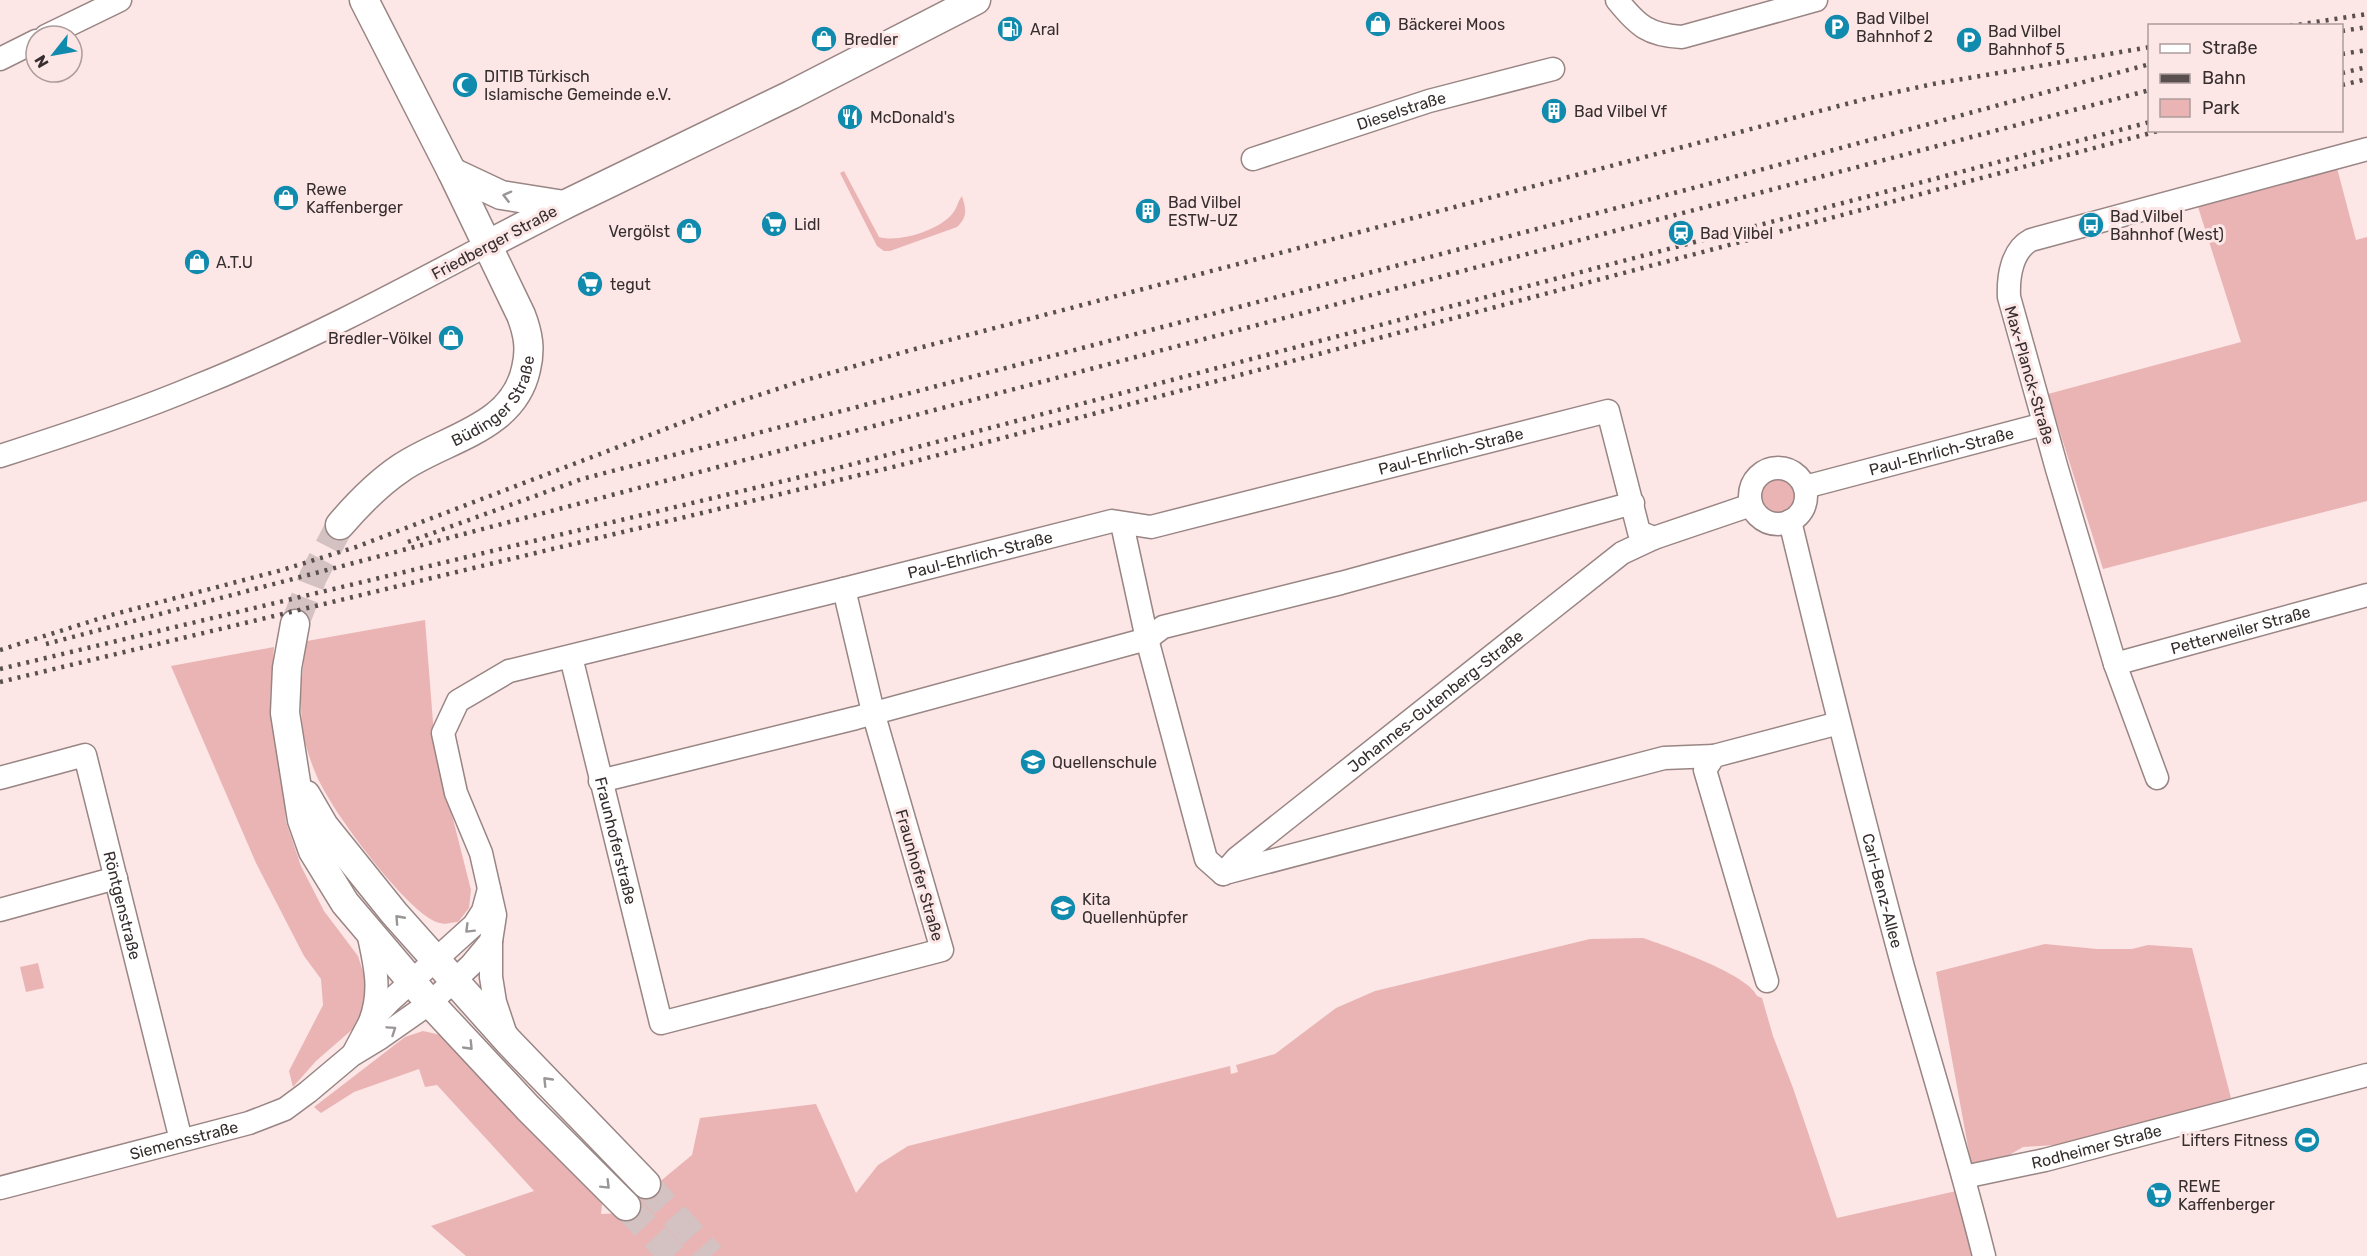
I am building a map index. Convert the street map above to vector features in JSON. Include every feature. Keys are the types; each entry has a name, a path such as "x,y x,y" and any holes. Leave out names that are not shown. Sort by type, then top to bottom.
{"main road":[{"name":"Büdinger Straße","path":"340,525 368,494 401,468 492,420 510,404 517,393 524,379 528,362 528,337 521,315 452,172 364,0"},
{"name":"Friedberger Straße","path":"487,245 564,204 781,100 976,0"},
{"path":"452,172 501,195 564,204"},
{"path":"295,624 286,668 287,729 297,777 302,819 313,851 345,903 429,1003 528,1108 626,1206"},
{"path":"297,777 324,825 394,913 509,1042 646,1184"}],"street":[{"path":"71,24 120,0"},
{"path":"1617,0 1644,28 1662,36 1682,37 1816,0"},
{"path":"0,59 24,47"},
{"name":"Dieselstraße","path":"1253,159 1429,101 1553,69"},
{"name":"Max-Planck-Straße","path":"2157,778 2115,664 2044,424 2009,297 2008,284 2013,262 2022,245 2031,240 2367,149"},
{"name":"Friedberger Straße","path":"0,456 122,415 198,386 285,348 487,245"},
{"name":"Paul-Ehrlich-Straße","path":"509,1042 500,1020 492,988 491,941 495,915 481,853 456,793 443,733 458,701 508,671 1112,521 1151,527 1608,411 1639,532 1654,538"},
{"name":"Paul-Ehrlich-Straße","path":"1805,487 2044,424"},
{"path":"1772,469 1789,470 1805,487 1806,498 1803,510 1790,521 1778,524 1767,522 1757,515 1751,505 1750,494 1753,482 1761,474 1772,469"},
{"path":"600,781 856,718 1147,639 1163,627 1341,583 1633,503"},
{"path":"1654,538 1751,505"},
{"name":"Carl-Benz-Allee","path":"1790,521 1839,723 1984,1256"},
{"path":"1122,524 1147,639 1206,859 1223,873 1664,758 1709,763 1839,723"},
{"name":"Johannes-Gutenberg-Straße","path":"1223,873 1237,858 1622,553 1654,538"},
{"name":"Fraunhofer Straße","path":"661,1023 942,950 873,712 844,589"},
{"name":"Petterweiler Straße","path":"2115,664 2367,595"},
{"name":"Fraunhoferstraße","path":"571,657 661,1023"},
{"name":"Röntgenstraße","path":"0,778 85,755 181,1140"},
{"path":"1709,763 1767,981"},
{"path":"0,910 116,878"},
{"path":"435,959 474,925 483,911 489,889"},
{"name":"Siemensstraße","path":"352,1055 377,1004 376,968 368,933"},
{"path":"455,981 491,941"},
{"name":"Siemensstraße","path":"370,1022 435,959"},
{"name":"Siemensstraße","path":"0,1188 249,1123 285,1109 352,1055 429,1003 455,981"},
{"name":"Rodheimer Straße","path":"1964,1177 2045,1160 2367,1076"}],"green space":[{"path":"2337,168 2356,240 2367,237 2367,501 2103,569 2048,394 2241,342 2198,207"},
{"path":"844,171 879,237 908,237 929,230 953,213 962,196 964,216 957,227 890,251 884,251 877,246 840,173"},
{"path":"1778,476 1792,482 1798,496 1792,510 1778,516 1764,510 1758,496 1764,482"},
{"path":"425,620 435,748 471,890 469,908 458,922 447,924 427,917 412,905 379,868 336,810 324,791 309,756 305,742 301,704 307,641"},
{"path":"274,647 270,699 283,776 286,822 301,866 324,911 358,956 365,978 366,1000 354,1028 316,1061 293,1087 289,1071 323,1005 321,979 304,956 256,863 171,666"},
{"path":"1643,938 1723,970 1739,979 1762,998 1773,1036 1837,1218 1974,1187 1994,1256 466,1256 431,1226 534,1191 437,1085 425,1087 419,1069 354,1092 321,1113 314,1107 405,1037 423,1031 441,1035 603,1195 601,1214 622,1213 692,1155 700,1118 816,1104 856,1193 878,1165 908,1146 1230,1066 1231,1074 1238,1072 1236,1065 1275,1054 1336,1008 1375,991 1590,939"},
{"path":"2045,944 2097,949 2132,949 2148,945 2192,948 2231,1098 2069,1144 2023,1147 1999,1161 1980,1166 1971,1163 1936,972"},
{"path":"38,963 44,988 26,992 20,967"}],"tunnel":[{"path":"295,624 313,577 340,525"},
{"path":"646,1184 711,1256"},
{"path":"626,1206 673,1256"}],"railway":[{"path":"2303,24 2367,14"},
{"path":"2343,31 2367,27"},
{"path":"0,650 111,615 282,570 356,547 731,404 915,349 1869,98 1933,84 2148,47"},
{"path":"2343,54 2367,50"},
{"path":"408,542 582,479 1697,187 2148,65"},
{"path":"2343,73 2367,67"},
{"path":"2343,85 2367,79"},
{"path":"46,644 2148,91"},
{"path":"0,669 838,468 2148,123"},
{"path":"0,682 897,466 2154,132"}],"place":[{"name":"Bäckerei Moos","path":"1378,24"},
{"name":"Bad Vilbel Bahnhof 2","path":"1837,27"},
{"name":"Aral","path":"1010,29"},
{"name":"Bredler","path":"824,39"},
{"name":"Bad Vilbel Bahnhof 5","path":"1969,40"},
{"name":"DITIB Türkisch Islamische Gemeinde e.V.","path":"465,85"},
{"name":"Bad Vilbel Vf","path":"1554,111"},
{"name":"McDonald's","path":"850,117"},
{"name":"Rewe Kaffenberger","path":"286,198"},
{"name":"Bad Vilbel ESTW-UZ","path":"1148,211"},
{"name":"Lidl","path":"774,224"},
{"name":"Bad Vilbel Bahnhof (West)","path":"2091,225"},
{"name":"Vergölst","path":"689,231"},
{"name":"Bad Vilbel","path":"1681,233"},
{"name":"A.T.U","path":"197,262"},
{"name":"tegut","path":"590,284"},
{"name":"Bredler-Völkel","path":"451,338"},
{"name":"Quellenschule","path":"1033,762"},
{"name":"Kita Quellenhüpfer","path":"1063,908"},
{"name":"Lifters Fitness","path":"2307,1140"},
{"name":"REWE Kaffenberger","path":"2159,1195"}]}
